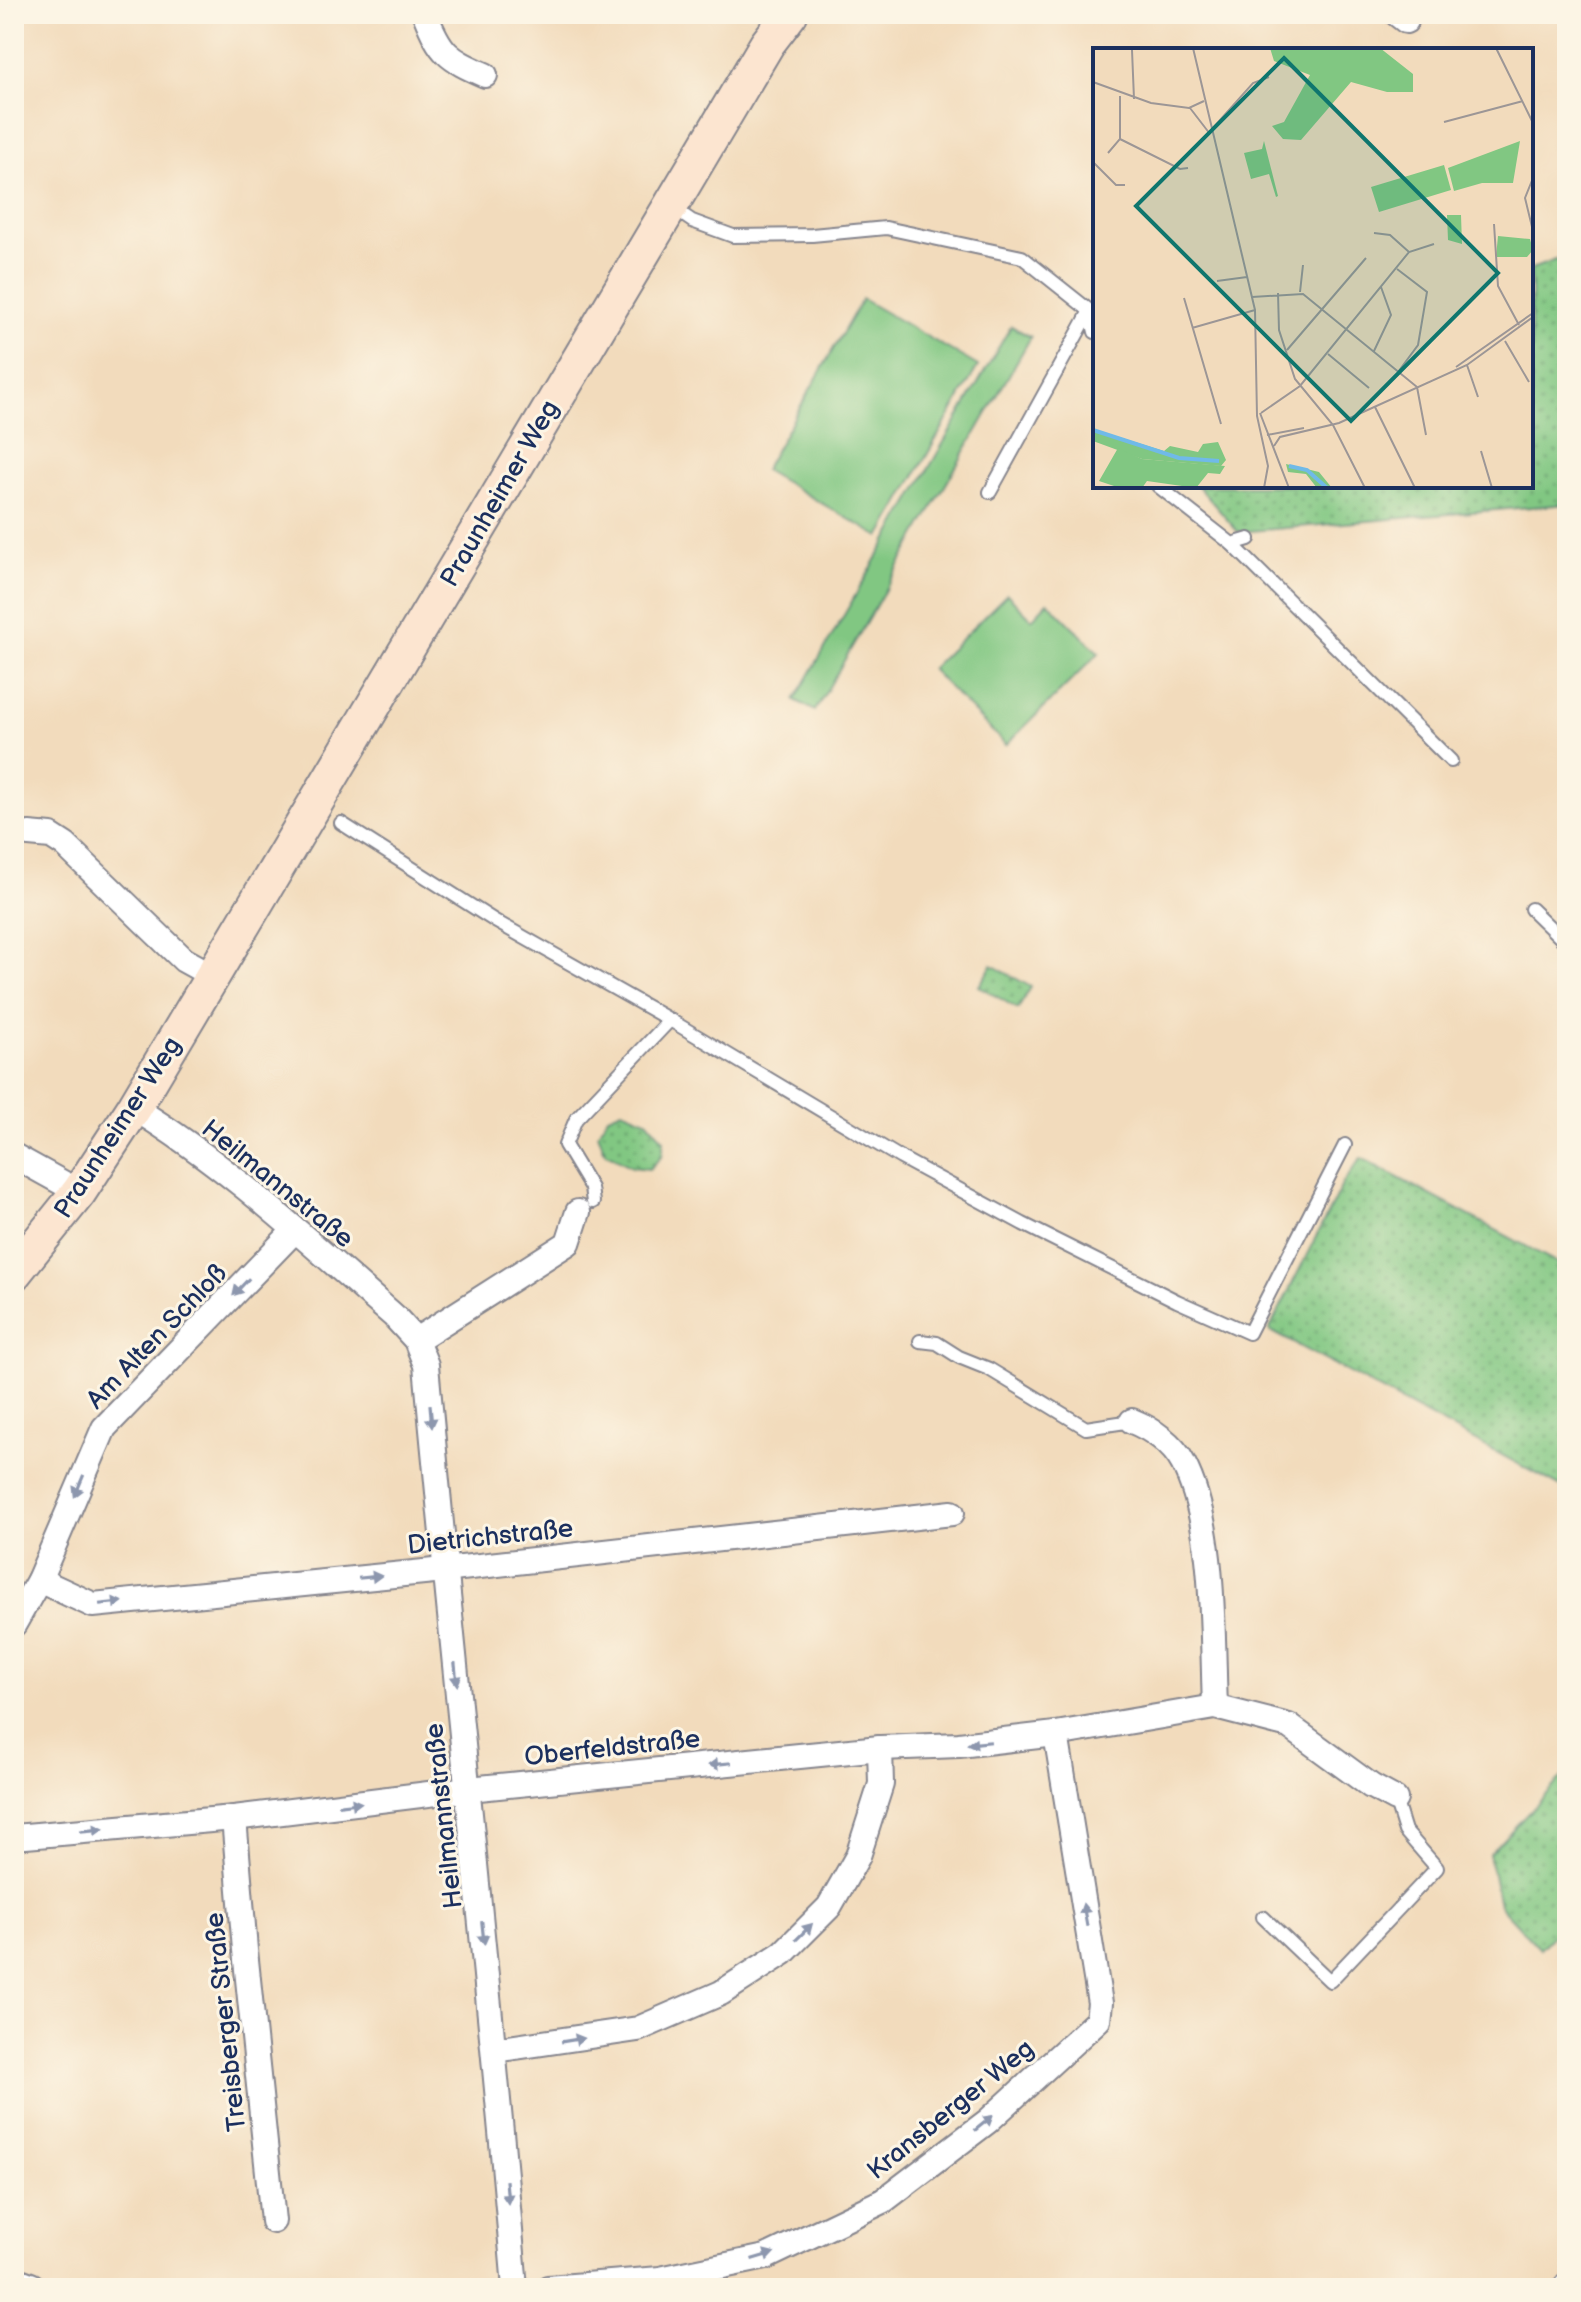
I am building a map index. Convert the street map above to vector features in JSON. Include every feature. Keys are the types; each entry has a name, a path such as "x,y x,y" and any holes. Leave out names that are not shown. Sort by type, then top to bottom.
{"main road":[{"name":"Praunheimer Weg","path":"14,1273 79,1192 134,1108 773,29 790,14"}],"street":[{"path":"425,14 451,60 485,75"},
{"path":"29,834 51,836 65,845 184,960 213,976"},
{"name":"Heilmannstraße","path":"134,1108 230,1176 394,1316 416,1340 426,1365 444,1570 495,2050 515,2288"},
{"path":"14,1156 79,1192"},
{"path":"416,1340 568,1243 585,1207"},
{"name":"Am Alten Schloß","path":"14,1624 39,1580 104,1428 295,1230"},
{"path":"1132,1421 1152,1429 1183,1462 1202,1517 1212,1613 1215,1707"},
{"name":"Dietrichstraße","path":"39,1580 93,1605 444,1570 952,1513"},
{"name":"Oberfeldstraße","path":"14,1837 234,1818 469,1789 880,1748 959,1745 1056,1734 1215,1707 1289,1726 1371,1786 1395,1799"},
{"name":"Kransberger Weg","path":"548,2288 660,2279 766,2257 883,2201 988,2121 1098,2020 1100,2003 1056,1734"},
{"path":"495,2050 638,2029 721,1993 783,1953 829,1907 858,1856 881,1784 880,1748"},
{"name":"Treisberger Straße","path":"234,1818 247,1979 273,2221"},
{"path":"14,2282 30,2288"}],"lane":[{"path":"670,206 692,221 733,236 812,235 886,228 1022,257 1090,311 1093,324"},
{"path":"990,492 1090,311"},
{"path":"1161,488 1232,544 1451,761"},
{"path":"1232,544 1249,539"},
{"path":"341,823 495,921 670,1020 901,1158 1149,1287 1249,1333 1345,1145"},
{"path":"1531,909 1567,944"},
{"path":"585,1207 591,1188 565,1145 576,1119 670,1020"},
{"path":"920,1341 937,1343 959,1357 989,1369 1086,1428 1132,1421"},
{"path":"1263,1917 1330,1981 1437,1868 1405,1831 1395,1799"}],"green space":[{"path":"1567,256 1567,504 1238,532 1200,488 1533,488 1533,268"},
{"path":"862,299 978,366 880,537 764,470"},
{"path":"1011,326 1031,337 815,711 795,700"},
{"path":"1007,594 1032,619 1048,602 1099,653 1006,745 931,669"},
{"path":"992,965 1031,987 1018,1009 979,986"},
{"path":"622,1110 647,1120 664,1140 662,1156 649,1169 632,1167 605,1152 598,1133 608,1116"},
{"path":"1361,1158 1567,1268 1567,1490 1269,1330 1343,1183"},
{"path":"1567,1772 1567,1921 1540,1949 1499,1905 1489,1854"}]}
